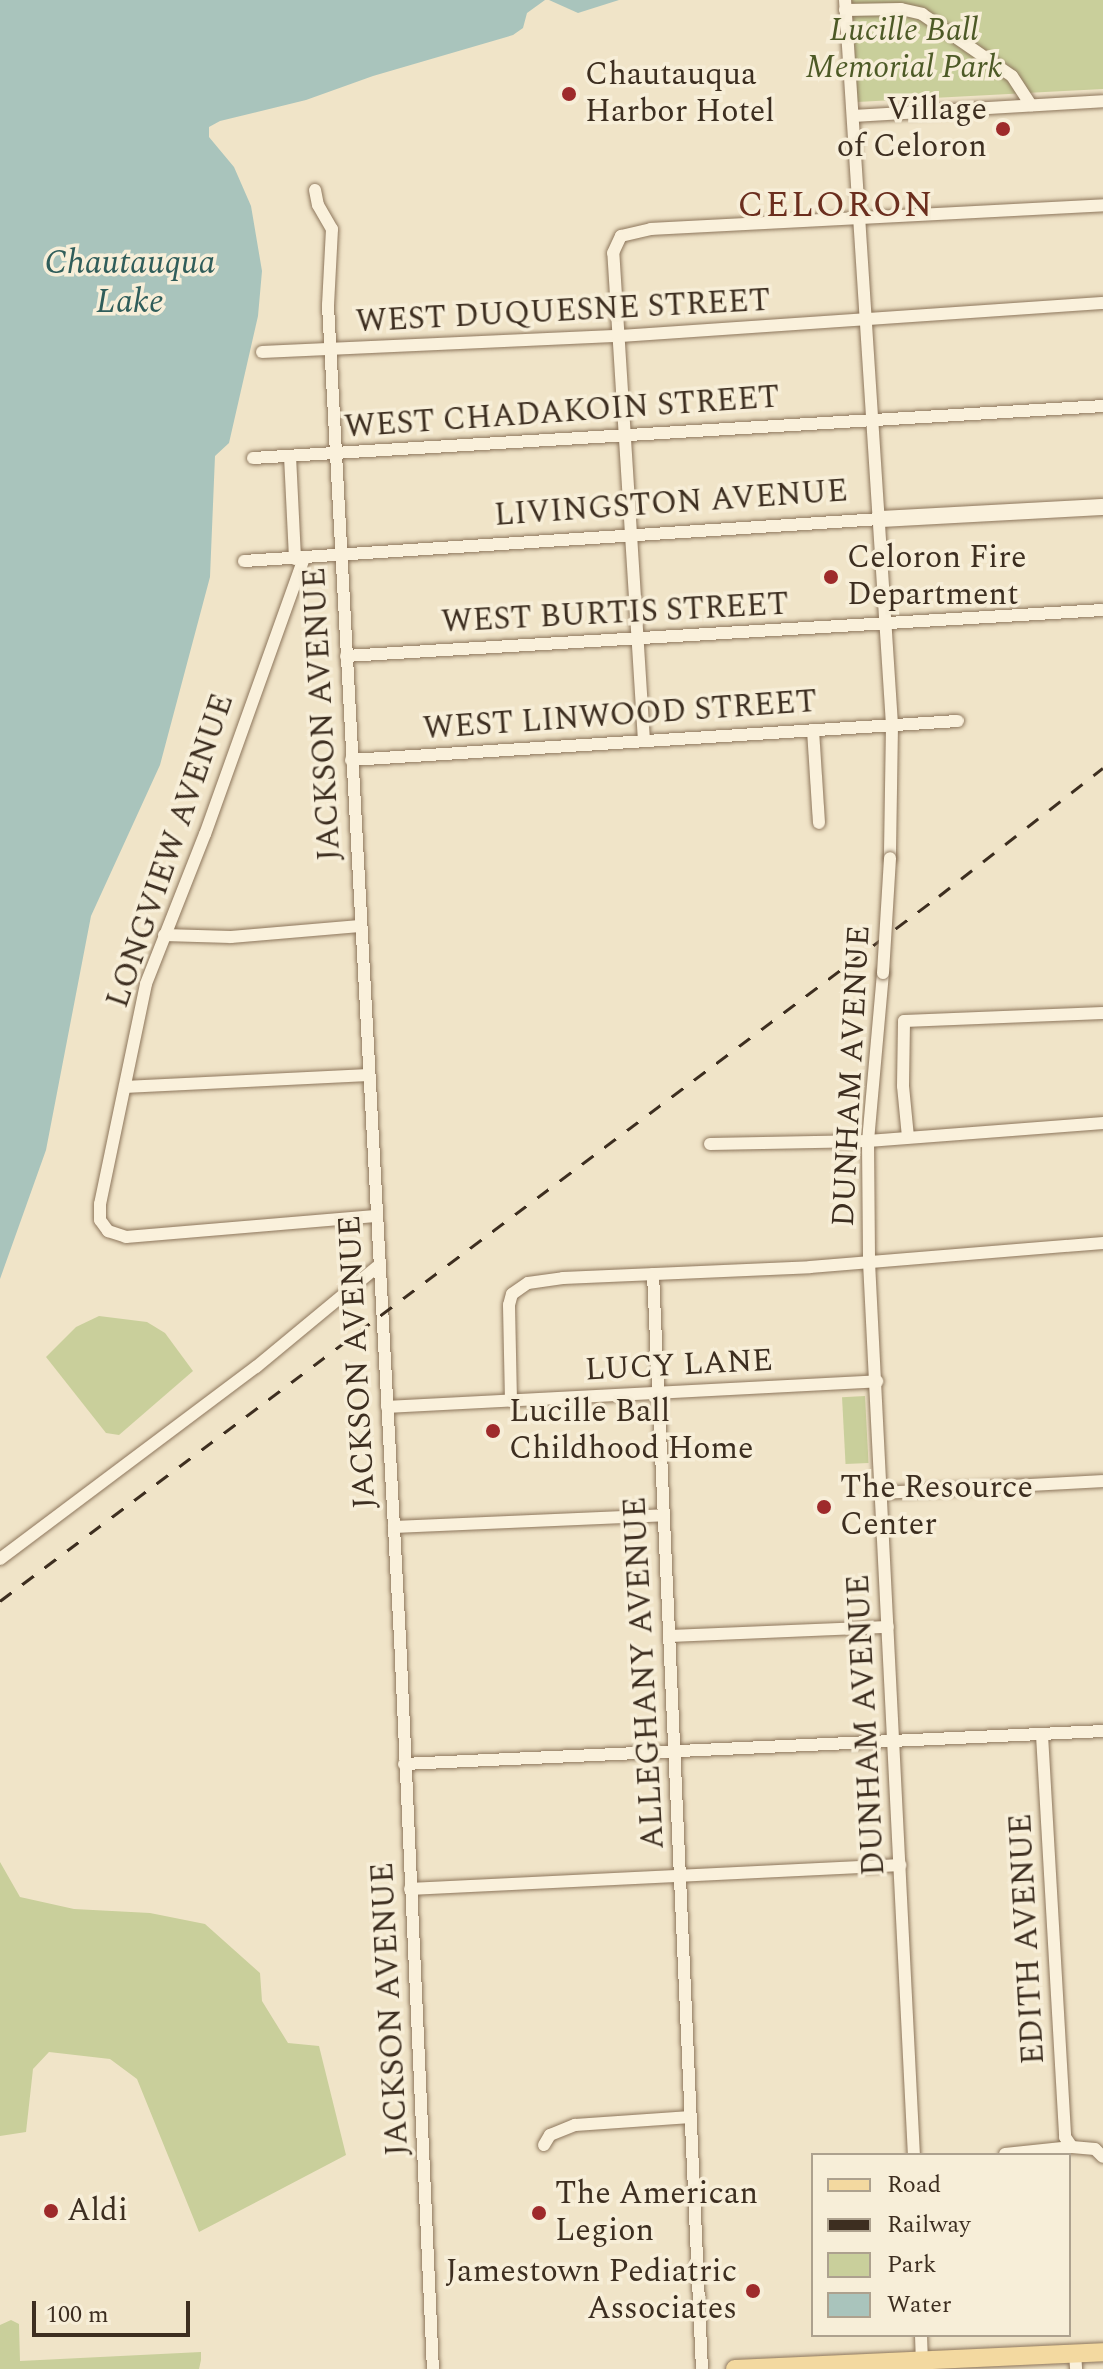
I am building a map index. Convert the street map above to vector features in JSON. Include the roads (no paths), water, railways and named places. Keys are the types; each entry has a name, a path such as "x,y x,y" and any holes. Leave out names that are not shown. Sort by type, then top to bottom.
{"main road":[{"path":"735,2369 1075,2361 1103,2352"}],"street":[{"path":"845,5 901,9 922,14 1012,76 1031,105"},
{"name":"DUNHAM AVENUE","path":"845,5 892,725 890,858 868,1141 869,1262 914,2153"},
{"path":"853,116 1103,101"},
{"name":"JACKSON AVENUE","path":"315,190 318,205 332,229 328,305 377,1267 394,1527 433,2369"},
{"path":"644,741 613,253 617,240 627,233 651,229 1103,205"},
{"name":"WEST DUQUESNE STREET","path":"262,352 619,336 1103,303"},
{"name":"WEST CHADAKOIN STREET","path":"253,458 1103,406"},
{"path":"290,456 300,558"},
{"name":"LIVINGSTON AVENUE","path":"244,561 632,534 1103,507"},
{"name":"LONGVIEW AVENUE","path":"300,558 205,834 146,984 99,1214 108,1231 126,1237 375,1216"},
{"name":"WEST BURTIS STREET","path":"346,656 1103,610"},
{"name":"WEST LINWOOD STREET","path":"351,760 958,721"},
{"path":"813,730 819,823"},
{"path":"164,935 231,937 360,926"},
{"path":"908,1137 903,1086 904,1021 1103,1013"},
{"path":"125,1087 368,1075"},
{"path":"710,1144 868,1141 1103,1123"},
{"path":"511,1401 509,1305 517,1289 528,1283 552,1279 869,1262 1103,1243"},
{"path":"0,1559 256,1367 377,1267"},
{"name":"ALLEGHANY AVENUE","path":"653,1274 702,2369"},
{"name":"LUCY LANE","path":"387,1407 877,1381"},
{"path":"883,1493 1103,1481"},
{"path":"394,1527 664,1515"},
{"path":"670,1636 888,1627"},
{"path":"404,1764 1103,1731"},
{"name":"EDITH AVENUE","path":"1042,1735 1069,2144"},
{"path":"410,1889 900,1865"},
{"path":"544,2145 550,2135 575,2125 691,2117"},
{"path":"1011,2153 1069,2144 1095,2149 1103,2157"},
{"path":"921,2337 922,2364"}],"water":[{"name":"Chautauqua Lake","path":"0,0 545,0 527,13 523,28 513,35 373,76 306,100 220,121 209,127 209,137 234,167 251,206 262,271 258,316 229,443 215,456 210,577 160,765 91,916 46,1150 0,1279"},
{"path":"549,0 619,0 578,13"}],"railway":[{"path":"0,1601 939,896 1103,768"}],"place":[{"name":"Chautauqua Harbor Hotel","path":"569,94"},
{"name":"Village of Celoron","path":"1003,129"},
{"name":"Celoron Fire Department","path":"831,577"},
{"name":"Lucille Ball Childhood Home","path":"493,1431"},
{"name":"The Resource Center","path":"824,1507"},
{"name":"Aldi","path":"51,2211"},
{"name":"The American Legion","path":"539,2213"},
{"name":"Jamestown Pediatric Associates","path":"753,2291"}],"district":[{"name":"CELORON","path":"836,206"}],"park label":[{"name":"Lucille Ball Memorial Park","path":"904,50"}]}
